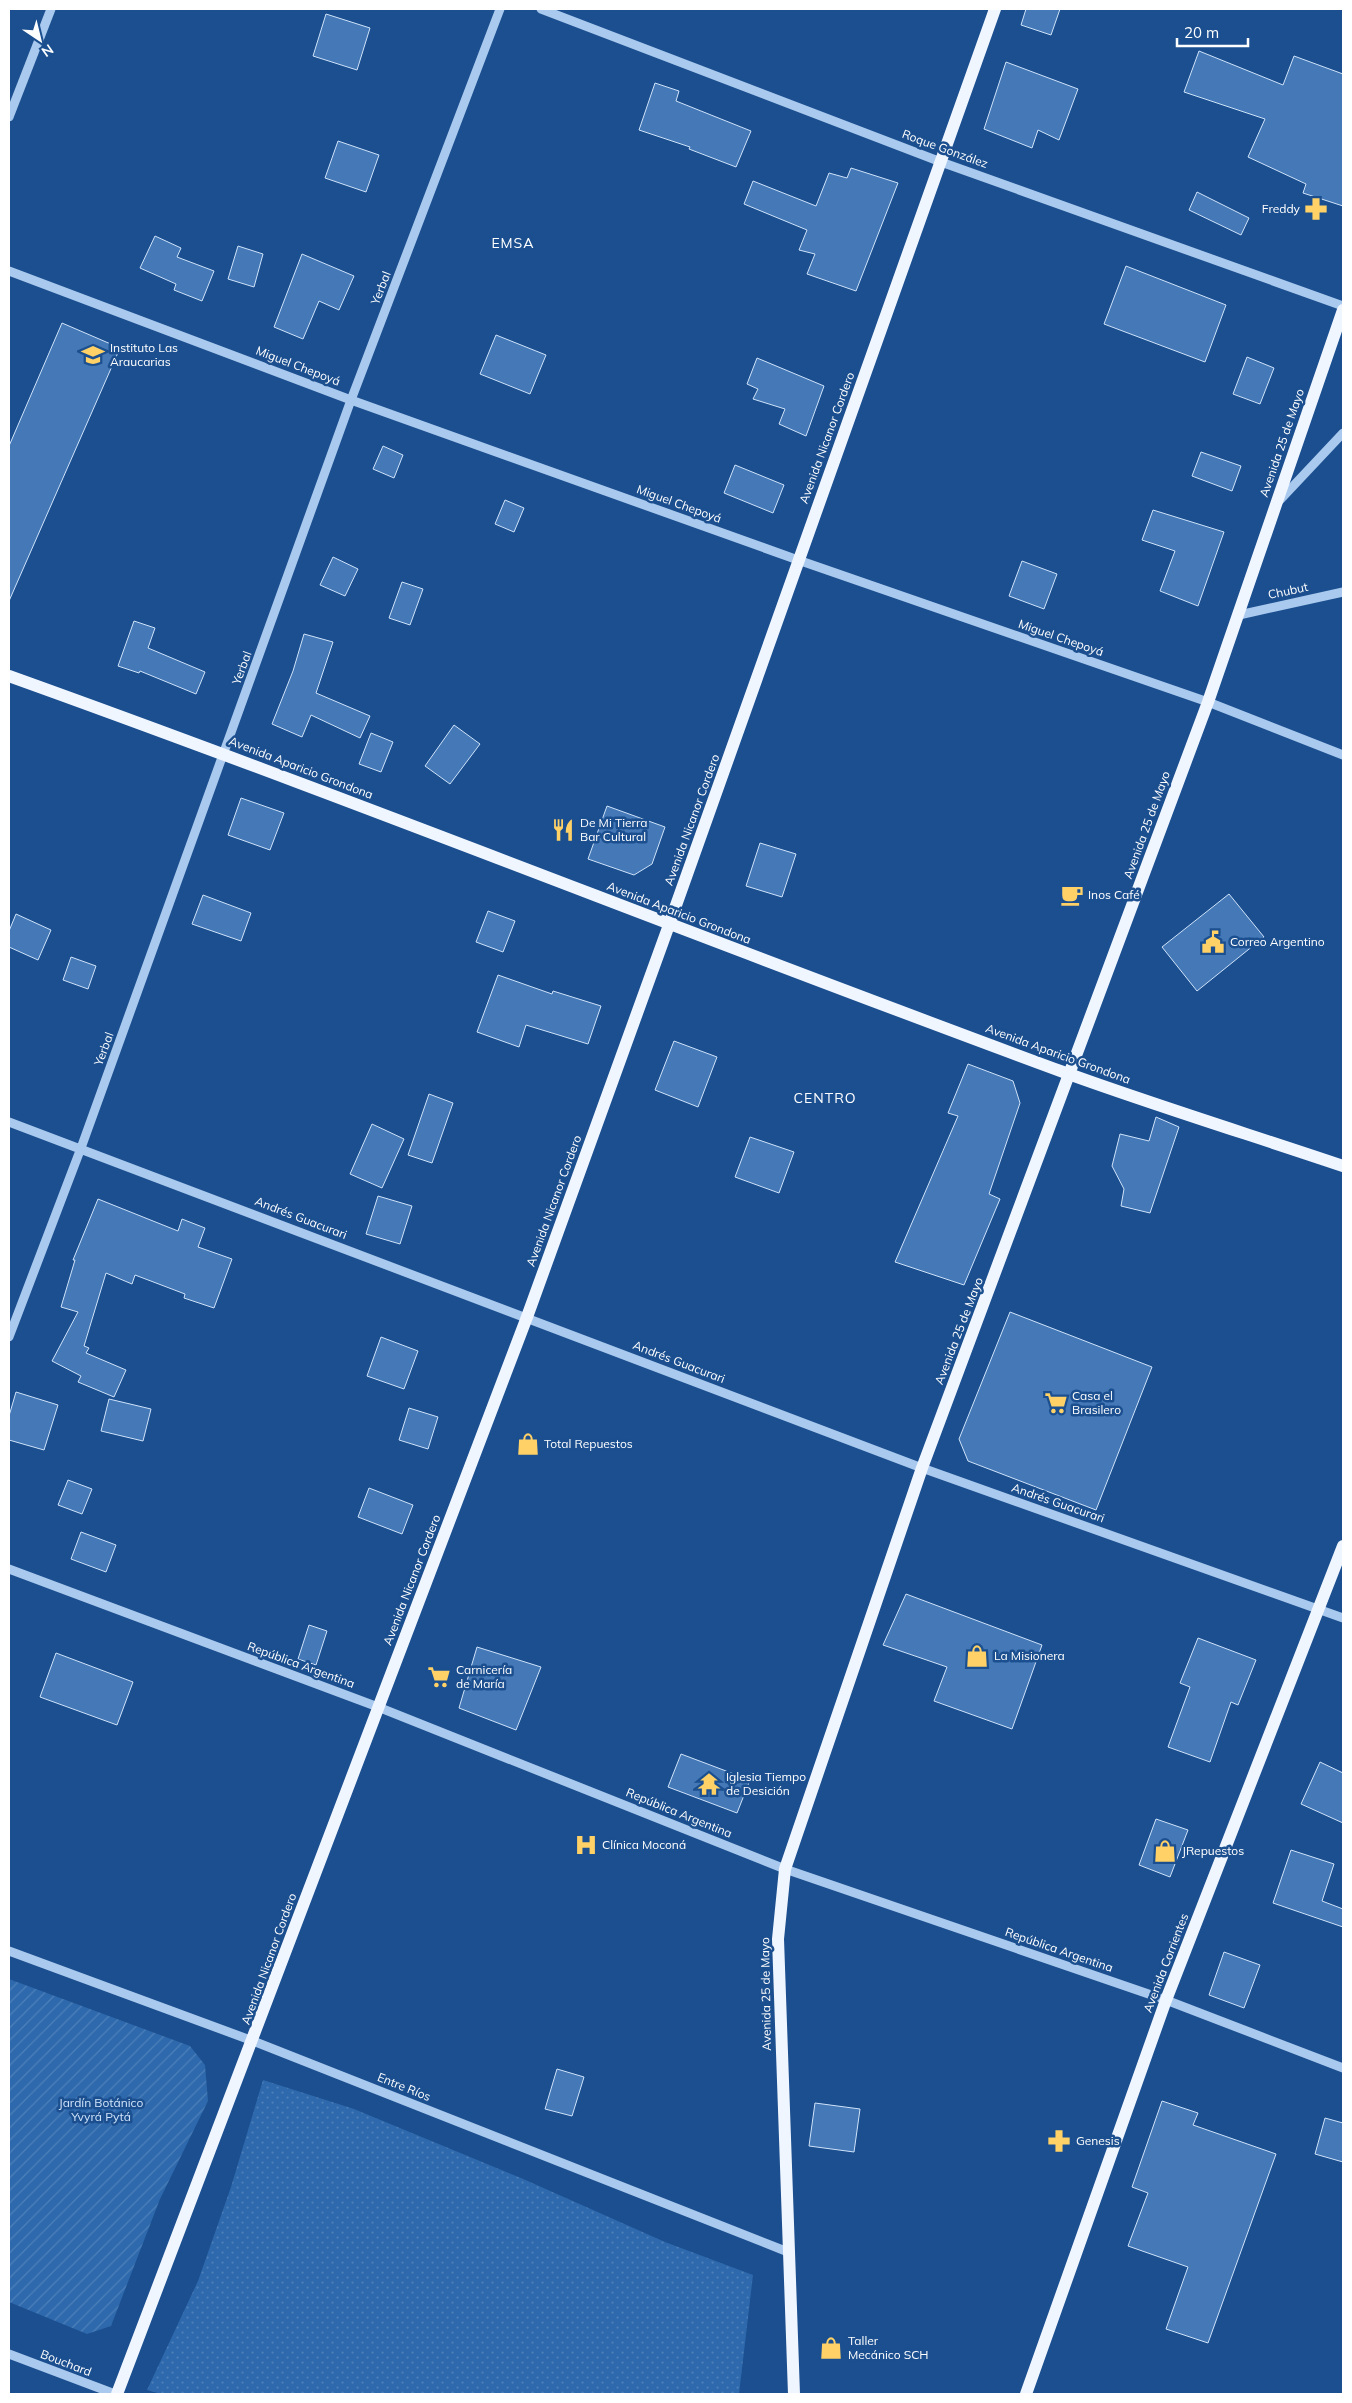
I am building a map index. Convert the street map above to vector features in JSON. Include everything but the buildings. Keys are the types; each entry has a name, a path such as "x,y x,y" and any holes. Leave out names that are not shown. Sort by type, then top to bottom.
{"main road":[{"name":"Avenida Nicanor Cordero","path":"116,2394 253,2041 527,1317 669,925 995,9"},
{"name":"Avenida 25 de Mayo","path":"794,2394 778,1939 785,1868 922,1468 1208,702 1343,308"},
{"name":"Avenida Aparicio Grondona","path":"9,676 224,754 669,925 1070,1074 1343,1166"},
{"name":"Avenida Corrientes","path":"1026,2394 1166,2000 1343,1546"}],"street":[{"path":"10,112 51,9"},
{"name":"Yerbal","path":"9,1337 81,1148 352,400 500,9"},
{"name":"Roque González","path":"541,9 941,162 1343,308"},
{"name":"Miguel Chepoyá","path":"9,271 352,400 798,560 1208,702 1343,755"},
{"path":"1275,505 1343,433"},
{"name":"Chubut","path":"1239,614 1343,592"},
{"name":"Andrés Guacurari","path":"9,1122 922,1468 1320,1608 1343,1618"},
{"name":"República Argentina","path":"9,1569 378,1707 785,1868 1166,2000 1343,2068"},
{"name":"Entre Ríos","path":"9,1951 253,2041 788,2252"},
{"name":"Bouchard","path":"9,2354 116,2394"}],"green space":[{"name":"Jardín Botánico Yvyrá Pytá","path":"9,1979 190,2046 205,2065 208,2101 160,2199 111,2326 87,2334 9,2302"},
{"path":"263,2080 354,2109 521,2178 665,2242 753,2275 739,2394 161,2394 147,2390 198,2281 231,2187"}],"place":[{"name":"Freddy","path":"1316,209"},
{"name":"Instituto Las Araucarias","path":"93,355"},
{"name":"De Mi Tierra Bar Cultural","path":"563,830"},
{"name":"Inos Café","path":"1072,895"},
{"name":"Correo Argentino","path":"1213,942"},
{"name":"Casa el Brasilero","path":"1056,1403"},
{"name":"Total Repuestos","path":"528,1444"},
{"name":"La Misionera","path":"977,1656"},
{"name":"Carnicería de María","path":"439,1677"},
{"name":"Iglesia Tiempo de Desición","path":"709,1784"},
{"name":"Clínica Moconá","path":"586,1845"},
{"name":"JRepuestos","path":"1165,1851"},
{"name":"Genesis","path":"1059,2141"},
{"name":"Taller Mecánico SCH","path":"831,2348"}],"district":[{"name":"EMSA","path":"513,243"},
{"name":"CENTRO","path":"825,1098"}]}
